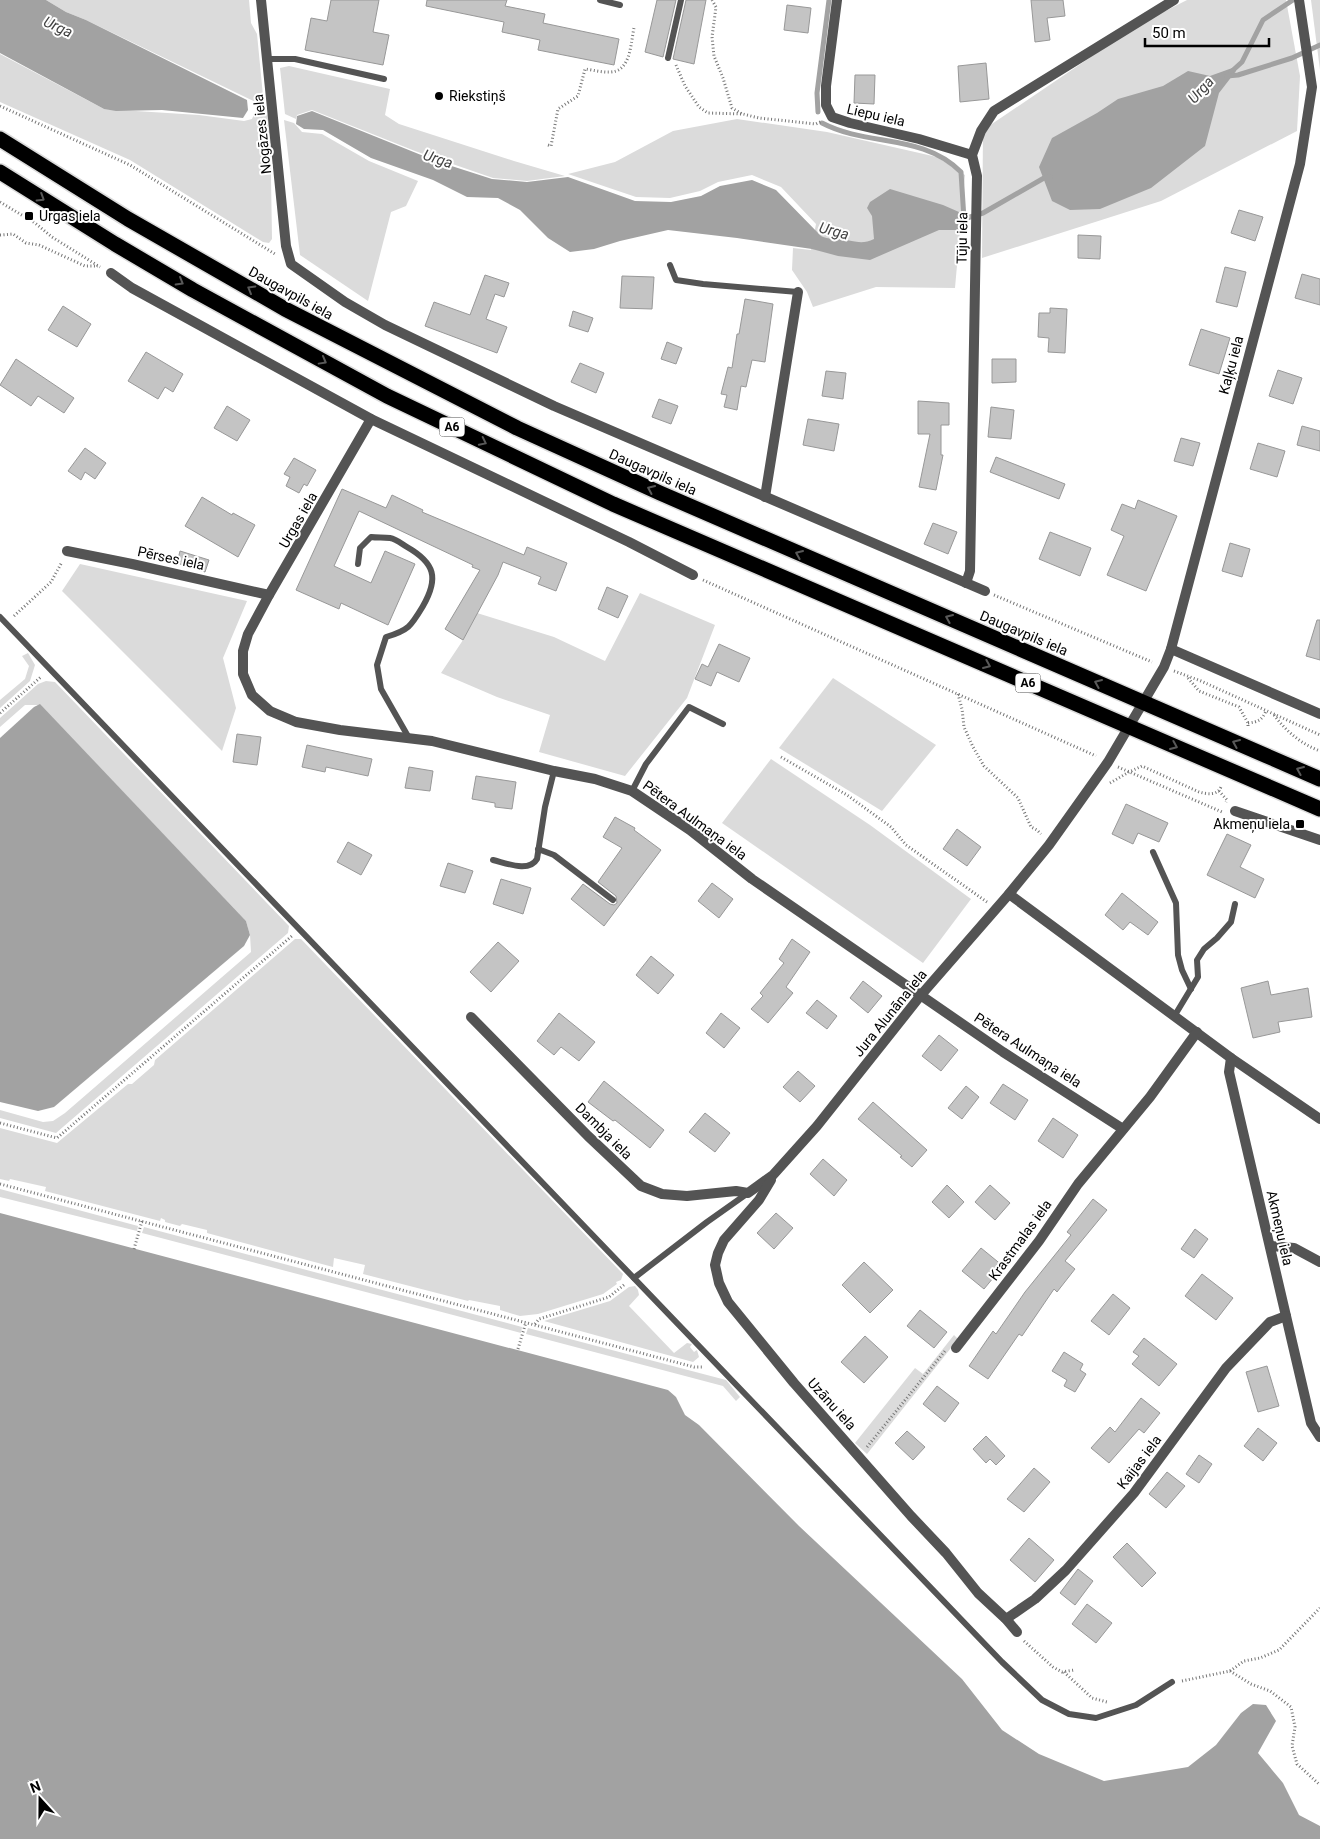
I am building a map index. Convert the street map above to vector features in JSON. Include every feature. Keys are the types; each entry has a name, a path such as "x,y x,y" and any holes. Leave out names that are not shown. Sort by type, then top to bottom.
{"highway":[{"name":"Daugavpils iela","path":"0,140 128,219 285,309 517,428 669,497 1320,779"},
{"name":"A6","path":"0,172 193,290 387,396 613,504 1320,810"}],"street":[{"name":"Nogāzes iela","path":"261,0 286,246 291,264"},
{"name":"Liepu iela","path":"837,0 826,86 826,105 832,117 920,139 972,155"},
{"path":"972,155 981,131 994,111 1174,0"},
{"name":"Kaļķu iela","path":"1129,726 1164,667 1171,649 1300,164 1312,87 1299,4"},
{"name":"Tūju iela","path":"966,583 970,571 977,176 972,155"},
{"path":"291,264 345,302 385,326 554,406 985,591"},
{"path":"111,273 132,288 372,419 629,542 693,575"},
{"path":"765,496 798,292"},
{"name":"Urgas iela","path":"248,634 372,419"},
{"name":"Pērses iela","path":"67,551 269,595"},
{"name":"Pētera Aulmaņa iela","path":"248,634 243,651 243,674 252,695 270,711 296,722 340,730 432,741 554,771 595,779 632,791 690,830 752,878 1003,1052 1123,1129"},
{"path":"1171,649 1320,714"},
{"name":"Jura Alunāna iela","path":"748,1193 773,1175 817,1126 922,995 1049,845 1108,762 1129,726"},
{"path":"1235,811 1320,840"},
{"path":"1009,894 1231,1058 1320,1119"},
{"name":"Dambja iela","path":"471,1018 588,1136 642,1186 662,1194 687,1196 736,1191 748,1193"},
{"name":"Krastmalas iela","path":"956,1348 1039,1241 1078,1184 1150,1097 1197,1032"},
{"name":"Akmeņu iela","path":"1231,1058 1229,1072 1311,1423 1320,1437"},
{"name":"Uzānu iela","path":"773,1175 759,1200 724,1240 718,1253 715,1265 718,1283 728,1302 911,1516 946,1553 978,1593 1006,1619 1016,1632"},
{"path":"1271,1246 1294,1248 1320,1262"},
{"name":"Kaijas iela","path":"1006,1619 1035,1599 1066,1570 1134,1493 1226,1368 1270,1322 1286,1316"}],"lane":[{"path":"600,0 620,6"},
{"path":"668,58 681,0"},
{"path":"268,59 295,60 384,79"},
{"path":"670,265 676,280 798,292"},
{"path":"358,564 360,548 371,537 392,538 418,553 430,564 432,579 429,595 412,626 400,633 386,637 377,665 381,689 409,738"},
{"path":"0,618 1002,1662 1042,1700 1069,1714 1096,1718 1136,1705 1172,1682"},
{"path":"632,791 646,764 689,707 723,724"},
{"path":"493,860 527,867 534,864 537,859 554,771"},
{"path":"538,849 554,855 614,900"},
{"path":"1153,852 1176,902 1178,955 1182,970 1191,989"},
{"path":"1175,1015 1198,977 1198,960 1204,949 1231,922 1235,904"},
{"name":"Jura Alunāna iela","path":"634,1278 706,1222 748,1193"}],"path":[{"path":"712,0 716,7 712,37 714,56 732,108 743,114"},
{"path":"548,145 551,146 556,108 578,96 585,70 616,71 624,65 634,28"},
{"path":"668,58 676,64 685,86 699,107 708,113 743,114 759,118 816,124 832,117"},
{"path":"0,106 130,165 291,264"},
{"path":"0,202 111,273"},
{"path":"0,235 13,234 26,243 39,245 85,266 98,266"},
{"path":"6,623 51,582 67,551"},
{"path":"693,575 1099,758"},
{"path":"0,713 50,669"},
{"path":"1188,678 1199,691 1239,707 1248,725 1257,722 1266,711"},
{"path":"958,693 964,727 984,766 1018,798 1031,827 1037,830 1049,845"},
{"path":"1274,714 1283,727 1309,747 1320,751"},
{"path":"781,757 847,795 891,827 906,844 996,908"},
{"path":"1129,772 1142,766 1199,792 1208,794 1220,789 1227,800 1222,812"},
{"path":"1120,767 1222,812 1228,814 1235,811"},
{"path":"0,1123 57,1138 299,930"},
{"path":"0,1184 694,1367 705,1366 713,1361"},
{"path":"134,1249 142,1221"},
{"path":"535,1324 539,1318 609,1297 634,1278"},
{"path":"518,1349 526,1322"},
{"path":"859,1456 947,1348 956,1348"},
{"path":"1172,1682 1230,1671 1251,1658 1260,1658 1279,1650 1320,1608"},
{"path":"1016,1632 1026,1643 1053,1666 1064,1672 1092,1698 1128,1708"},
{"path":"1064,1672 1074,1670"},
{"path":"1230,1671 1251,1684 1270,1691 1291,1707 1295,1727 1292,1746 1298,1764 1320,1785"}],"shaded area":[{"path":"46,0 249,0 251,23 257,34 264,106 66,12"},
{"path":"1187,0 1286,0 1300,76 1297,131 1161,201 982,258 983,130 1138,25"},
{"path":"1311,0 1320,0 1320,70"},
{"path":"0,54 104,109 199,115 244,121 252,119 255,112 270,115 272,239 269,243 263,242 130,160 0,102"},
{"path":"289,66 390,89 385,115 399,124 565,176 527,181 493,178 415,151 312,110 297,115 296,119 285,114 280,68"},
{"path":"737,119 827,132 937,157 965,175 955,288 876,287 813,307 807,292 792,270 793,248 811,250 816,224 781,187 752,175 718,182 700,191 670,198 636,197 568,174 615,162 673,131"},
{"path":"284,120 294,123 302,132 322,134 369,161 418,181 406,206 391,212 368,301 300,255"},
{"path":"80,564 247,601 223,658 236,708 222,751 62,591"},
{"path":"640,593 715,625 687,698 625,776 539,752 550,715 497,697 441,673 463,640 477,613 554,637 605,661"},
{"path":"28,653 35,665 30,681 0,708 0,700 25,679 29,666 22,656"},
{"path":"833,678 936,745 882,811 779,748"},
{"path":"46,681 55,682 289,926 288,933 56,1133 0,1118 0,1110 43,1122 53,1121 65,1113 251,952 250,935 246,921 40,705 25,705 0,727 0,718 38,684"},
{"path":"771,759 870,825 971,899 923,963 722,823"},
{"path":"295,939 301,939 623,1274 621,1280 616,1282 617,1284 603,1294 538,1314 520,1316 500,1310 500,1306 468,1301 363,1274 365,1265 334,1258 333,1267 207,1233 207,1230 182,1224 180,1226 165,1222 161,1218 160,1221 45,1191 46,1187 10,1179 9,1181 0,1179 0,1128 57,1143 128,1084 132,1084 154,1065 155,1060"},
{"path":"0,1189 138,1226 137,1231 0,1197"},
{"path":"144,1227 522,1327 521,1333 142,1233"},
{"path":"635,1286 639,1295 629,1306 674,1353 687,1343 692,1344 690,1347 694,1352 697,1350 699,1357 693,1362 544,1321 610,1301 629,1287"},
{"path":"528,1328 726,1380 740,1397 736,1401 723,1386 526,1334"},
{"path":"954,1335 958,1339 867,1454 855,1443 915,1368 923,1374"}],"water":[{"path":"0,0 46,0 66,12 86,20 247,100 248,110 243,118 162,110 116,111 104,109 0,53"},
{"path":"1235,67 1236,71 1219,93 1205,146 1151,188 1100,209 1070,210 1052,201 1039,167 1052,138 1118,99 1163,86 1188,71 1210,76"},
{"path":"312,111 436,161 492,179 527,182 568,177 635,201 671,202 701,196 720,186 752,180 776,190 821,236 862,242 874,239 872,216 867,208 870,202 890,189 943,205 959,212 959,230 939,230 870,260 838,256 812,249 668,230 594,249 570,252 548,238 520,210 498,198 467,197 433,180 371,158 323,130 304,129 296,124 297,116"},
{"path":"40,704 246,921 250,935 244,946 54,1107 38,1111 0,1102 0,738 34,707"},
{"path":"0,1213 668,1390 676,1397 685,1415 699,1425 799,1526 962,1679 1002,1730 1039,1754 1104,1781 1188,1767 1216,1745 1241,1713 1253,1704 1266,1705 1276,1721 1258,1753 1283,1783 1299,1815 1320,1826 1320,1839 0,1839"}],"building":[{"path":"331,0 379,0 373,32 389,35 383,65 305,50 311,18 327,21"},
{"path":"427,0 507,0 505,6 545,14 543,23 619,39 614,65 538,50 540,40 502,32 504,22 426,6"},
{"path":"657,0 676,0 663,57 645,52"},
{"path":"686,0 706,0 694,64 673,59"},
{"path":"1031,0 1063,0 1065,16 1047,18 1050,40 1035,42"},
{"path":"787,5 811,8 808,33 784,30"},
{"path":"986,63 989,99 960,102 958,66"},
{"path":"855,75 875,75 874,104 854,103"},
{"path":"1239,210 1263,217 1255,241 1231,233"},
{"path":"1078,235 1101,236 1100,259 1078,258"},
{"path":"1225,267 1246,272 1237,307 1216,302"},
{"path":"1302,274 1320,279 1320,305 1295,298"},
{"path":"485,275 509,283 504,297 495,294 486,319 507,327 497,353 425,326 434,302 470,315"},
{"path":"622,276 654,277 652,309 620,308"},
{"path":"745,299 773,304 765,362 752,360 746,387 741,386 737,410 724,407 727,395 721,394 728,367 732,368"},
{"path":"63,306 91,324 77,347 48,330"},
{"path":"1050,308 1067,309 1065,353 1048,352 1049,338 1038,337 1039,313 1050,313"},
{"path":"573,311 593,318 588,332 569,326"},
{"path":"1201,329 1230,338 1219,374 1189,365"},
{"path":"667,342 682,348 676,364 661,359"},
{"path":"146,352 183,374 173,392 165,387 158,399 128,381"},
{"path":"16,359 74,398 64,413 38,396 31,406 0,385"},
{"path":"992,359 1016,359 1016,382 992,383"},
{"path":"580,363 604,373 596,393 571,382"},
{"path":"1278,370 1302,378 1293,404 1269,396"},
{"path":"826,371 846,373 843,399 822,396"},
{"path":"659,399 678,406 671,424 652,417"},
{"path":"918,401 949,403 949,425 941,425 941,455 943,455 936,490 919,487 930,434 918,434"},
{"path":"227,406 250,420 237,441 214,428"},
{"path":"991,407 1014,410 1011,439 988,437"},
{"path":"808,419 839,424 834,451 803,445"},
{"path":"1302,426 1320,431 1320,451 1297,445"},
{"path":"1181,438 1200,443 1193,466 1174,461"},
{"path":"1258,443 1285,451 1277,477 1250,469"},
{"path":"85,448 106,463 95,479 85,472 81,480 68,471"},
{"path":"996,457 1065,484 1059,499 990,472"},
{"path":"294,458 316,470 307,486 304,484 299,493 286,486 290,477 284,474"},
{"path":"342,489 386,508 392,495 423,510 422,512 524,555 527,547 567,563 556,591 538,584 541,577 503,562 463,640 445,629 480,570 359,511 334,566 371,583 385,551 415,564 388,625 341,603 339,609 296,590"},
{"path":"202,497 232,515 233,513 255,525 238,557 185,526"},
{"path":"1138,500 1177,516 1146,591 1107,575 1124,536 1111,530 1122,504 1135,509"},
{"path":"933,523 957,532 948,554 924,544"},
{"path":"1050,532 1091,548 1080,576 1039,559"},
{"path":"1230,543 1250,549 1242,577 1222,571"},
{"path":"180,551 209,560 205,572 177,563"},
{"path":"607,587 628,596 618,618 598,609"},
{"path":"1317,620 1320,620 1320,660 1306,656"},
{"path":"719,644 750,658 739,682 717,672 711,686 695,679 702,664 708,667"},
{"path":"237,734 261,737 257,765 233,762"},
{"path":"307,745 372,759 368,776 326,767 325,772 302,767"},
{"path":"409,767 433,771 430,791 405,788"},
{"path":"476,776 516,782 512,809 495,807 495,803 472,799"},
{"path":"1126,804 1168,823 1159,842 1138,833 1133,844 1112,834"},
{"path":"615,817 635,828 634,830 661,850 604,926 571,899 583,884 610,904 614,905 617,903 616,896 598,882 622,848 603,837"},
{"path":"957,829 981,847 967,866 943,849"},
{"path":"1227,834 1251,845 1240,867 1264,879 1255,898 1207,875"},
{"path":"348,842 372,855 361,875 337,862"},
{"path":"448,863 473,871 465,893 440,886"},
{"path":"501,879 531,888 523,914 493,904"},
{"path":"712,883 733,899 719,918 698,901"},
{"path":"1122,893 1158,922 1148,935 1130,922 1123,930 1105,915"},
{"path":"792,939 810,952 786,987 793,993 768,1023 751,1009 763,996 760,993 784,963 779,959"},
{"path":"498,942 519,961 491,992 470,972"},
{"path":"651,956 674,975 658,994 636,975"},
{"path":"863,981 882,996 868,1013 850,998"},
{"path":"1268,981 1271,995 1308,988 1312,1017 1278,1022 1280,1032 1253,1038 1241,988"},
{"path":"817,1000 837,1016 827,1029 806,1013"},
{"path":"559,1013 595,1042 579,1061 561,1047 554,1055 537,1041"},
{"path":"721,1013 740,1028 724,1048 706,1033"},
{"path":"939,1035 958,1050 941,1071 922,1056"},
{"path":"798,1071 815,1086 800,1102 783,1087"},
{"path":"604,1081 664,1130 650,1148 615,1120 613,1121 588,1102"},
{"path":"1003,1084 1028,1100 1015,1120 990,1103"},
{"path":"966,1086 979,1097 962,1119 948,1108"},
{"path":"873,1102 927,1150 912,1167 900,1157 902,1156 858,1119"},
{"path":"705,1113 730,1133 715,1152 689,1132"},
{"path":"1053,1118 1078,1135 1063,1158 1038,1141"},
{"path":"823,1159 847,1180 834,1196 810,1174"},
{"path":"947,1185 964,1202 949,1218 932,1202"},
{"path":"990,1185 1010,1203 995,1220 975,1202"},
{"path":"1093,1199 1107,1210 1065,1261 1075,1269 1057,1292 1054,1289 1022,1336 1019,1334 988,1379 969,1366 993,1331 996,1334 1025,1292 1071,1235 1067,1232"},
{"path":"776,1213 793,1228 774,1249 757,1233"},
{"path":"1195,1229 1208,1239 1194,1258 1181,1249"},
{"path":"981,1248 1003,1266 984,1289 962,1271"},
{"path":"864,1262 893,1290 870,1313 842,1285"},
{"path":"1202,1274 1233,1298 1216,1320 1185,1296"},
{"path":"1113,1294 1130,1308 1109,1335 1091,1321"},
{"path":"920,1310 947,1332 934,1348 907,1326"},
{"path":"865,1336 888,1357 864,1383 841,1362"},
{"path":"1144,1338 1177,1364 1159,1386 1132,1364 1139,1356 1133,1352"},
{"path":"1064,1352 1083,1364 1080,1370 1086,1374 1075,1392 1064,1386 1067,1380 1052,1371"},
{"path":"1267,1366 1279,1406 1258,1412 1246,1372"},
{"path":"937,1386 959,1403 945,1422 923,1404"},
{"path":"1141,1398 1160,1413 1144,1433 1139,1429 1109,1463 1091,1448 1110,1427 1115,1432"},
{"path":"1258,1428 1277,1443 1263,1461 1244,1446"},
{"path":"907,1431 925,1447 913,1460 895,1443"},
{"path":"986,1436 1005,1456 996,1465 990,1459 986,1463 973,1449"},
{"path":"1199,1455 1212,1464 1199,1483 1186,1474"},
{"path":"1034,1468 1050,1482 1024,1512 1007,1499"},
{"path":"1167,1472 1185,1486 1166,1508 1149,1494"},
{"path":"1029,1538 1054,1560 1035,1582 1010,1560"},
{"path":"1127,1543 1156,1573 1142,1587 1113,1557"},
{"path":"1078,1569 1093,1581 1075,1605 1060,1593"},
{"path":"1087,1604 1112,1623 1096,1643 1072,1624"}],"waterway":[{"path":"818,112 817,93 829,0"},
{"name":"Urga","path":"1231,72 1242,62 1263,20 1293,0"},
{"path":"1227,76 1238,75 1292,58 1320,45"},
{"path":"822,123 858,135 929,151 946,160 961,172 964,219"},
{"name":"Urga","path":"954,222 983,213 1044,178 1050,177"}],"place":[{"name":"Riekstiņš","path":"439,96"},
{"name":"Urgas iela","path":"29,216"},
{"name":"Akmeņu iela","path":"1300,824"}]}
